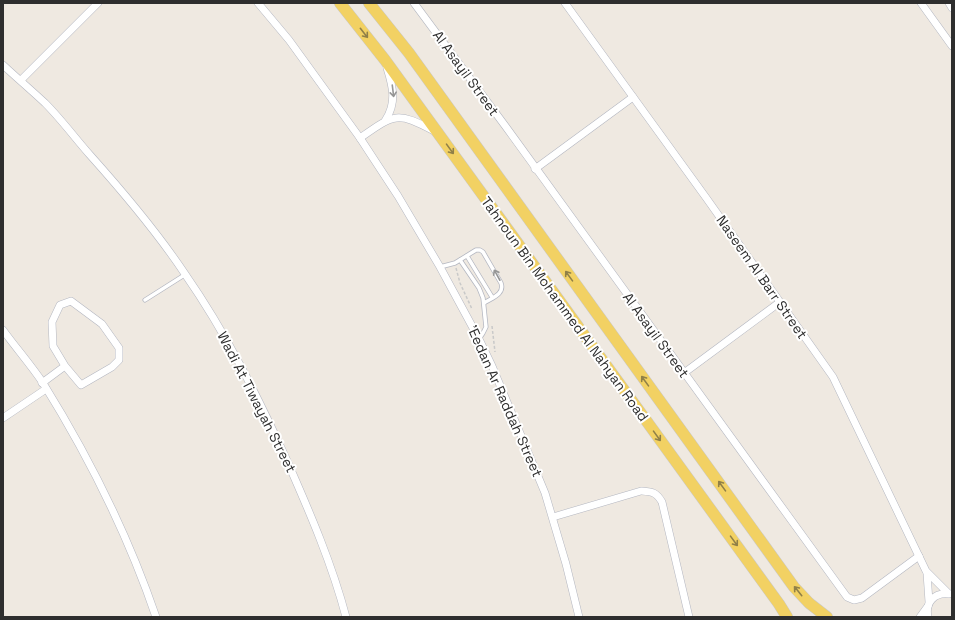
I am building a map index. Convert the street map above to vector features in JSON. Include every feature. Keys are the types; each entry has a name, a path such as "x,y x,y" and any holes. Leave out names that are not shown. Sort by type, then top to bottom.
{"main road":[{"name":"Tahnoun Bin Mohammed Al Nahyan Road","path":"340,3 385,60 779,604 786,617"},
{"path":"370,3 409,53 794,587 809,603 827,617"}],"street":[{"path":"20,80 98,3"},
{"name":"'Eedan Ar Raddah Street","path":"258,3 289,40 360,138 398,196 440,267 479,339 492,366 553,517 579,617"},
{"name":"Al Asayil Street","path":"414,3 847,598 854,600 862,598 919,556"},
{"name":"Naseem Al Barr Street","path":"566,3 833,378 926,571 929,592 928,617"},
{"path":"921,3 952,46"},
{"path":"949,3 952,8"},
{"path":"385,60 394,94 392,108 385,121"},
{"name":"Wadi At Tiwayah Street","path":"3,66 46,104 123,192 186,274 215,320 242,366 266,414 299,488 324,550 346,617"},
{"path":"535,169 634,97"},
{"path":"360,138 385,121 400,118 414,120 438,133"},
{"path":"71,301 102,324 118,348 119,360 112,367 81,385 64,366 53,346 52,322 60,305 71,301"},
{"path":"684,373 780,302"},
{"path":"3,330 44,386 78,443 101,486 124,532 139,568 156,617"},
{"path":"3,418 44,386 64,366"},
{"path":"553,517 641,492 652,492 657,495 664,506 689,617"},
{"name":"Naseem Al Barr Street","path":"926,571 950,594"},
{"path":"920,617 937,595 950,594"}],"lane":[{"path":"440,267 452,264 478,250 482,250 502,285 501,292 484,303"},
{"path":"467,256 492,298"},
{"path":"460,260 479,288 484,303 486,327 479,339"},
{"path":"145,300 186,274"}]}
